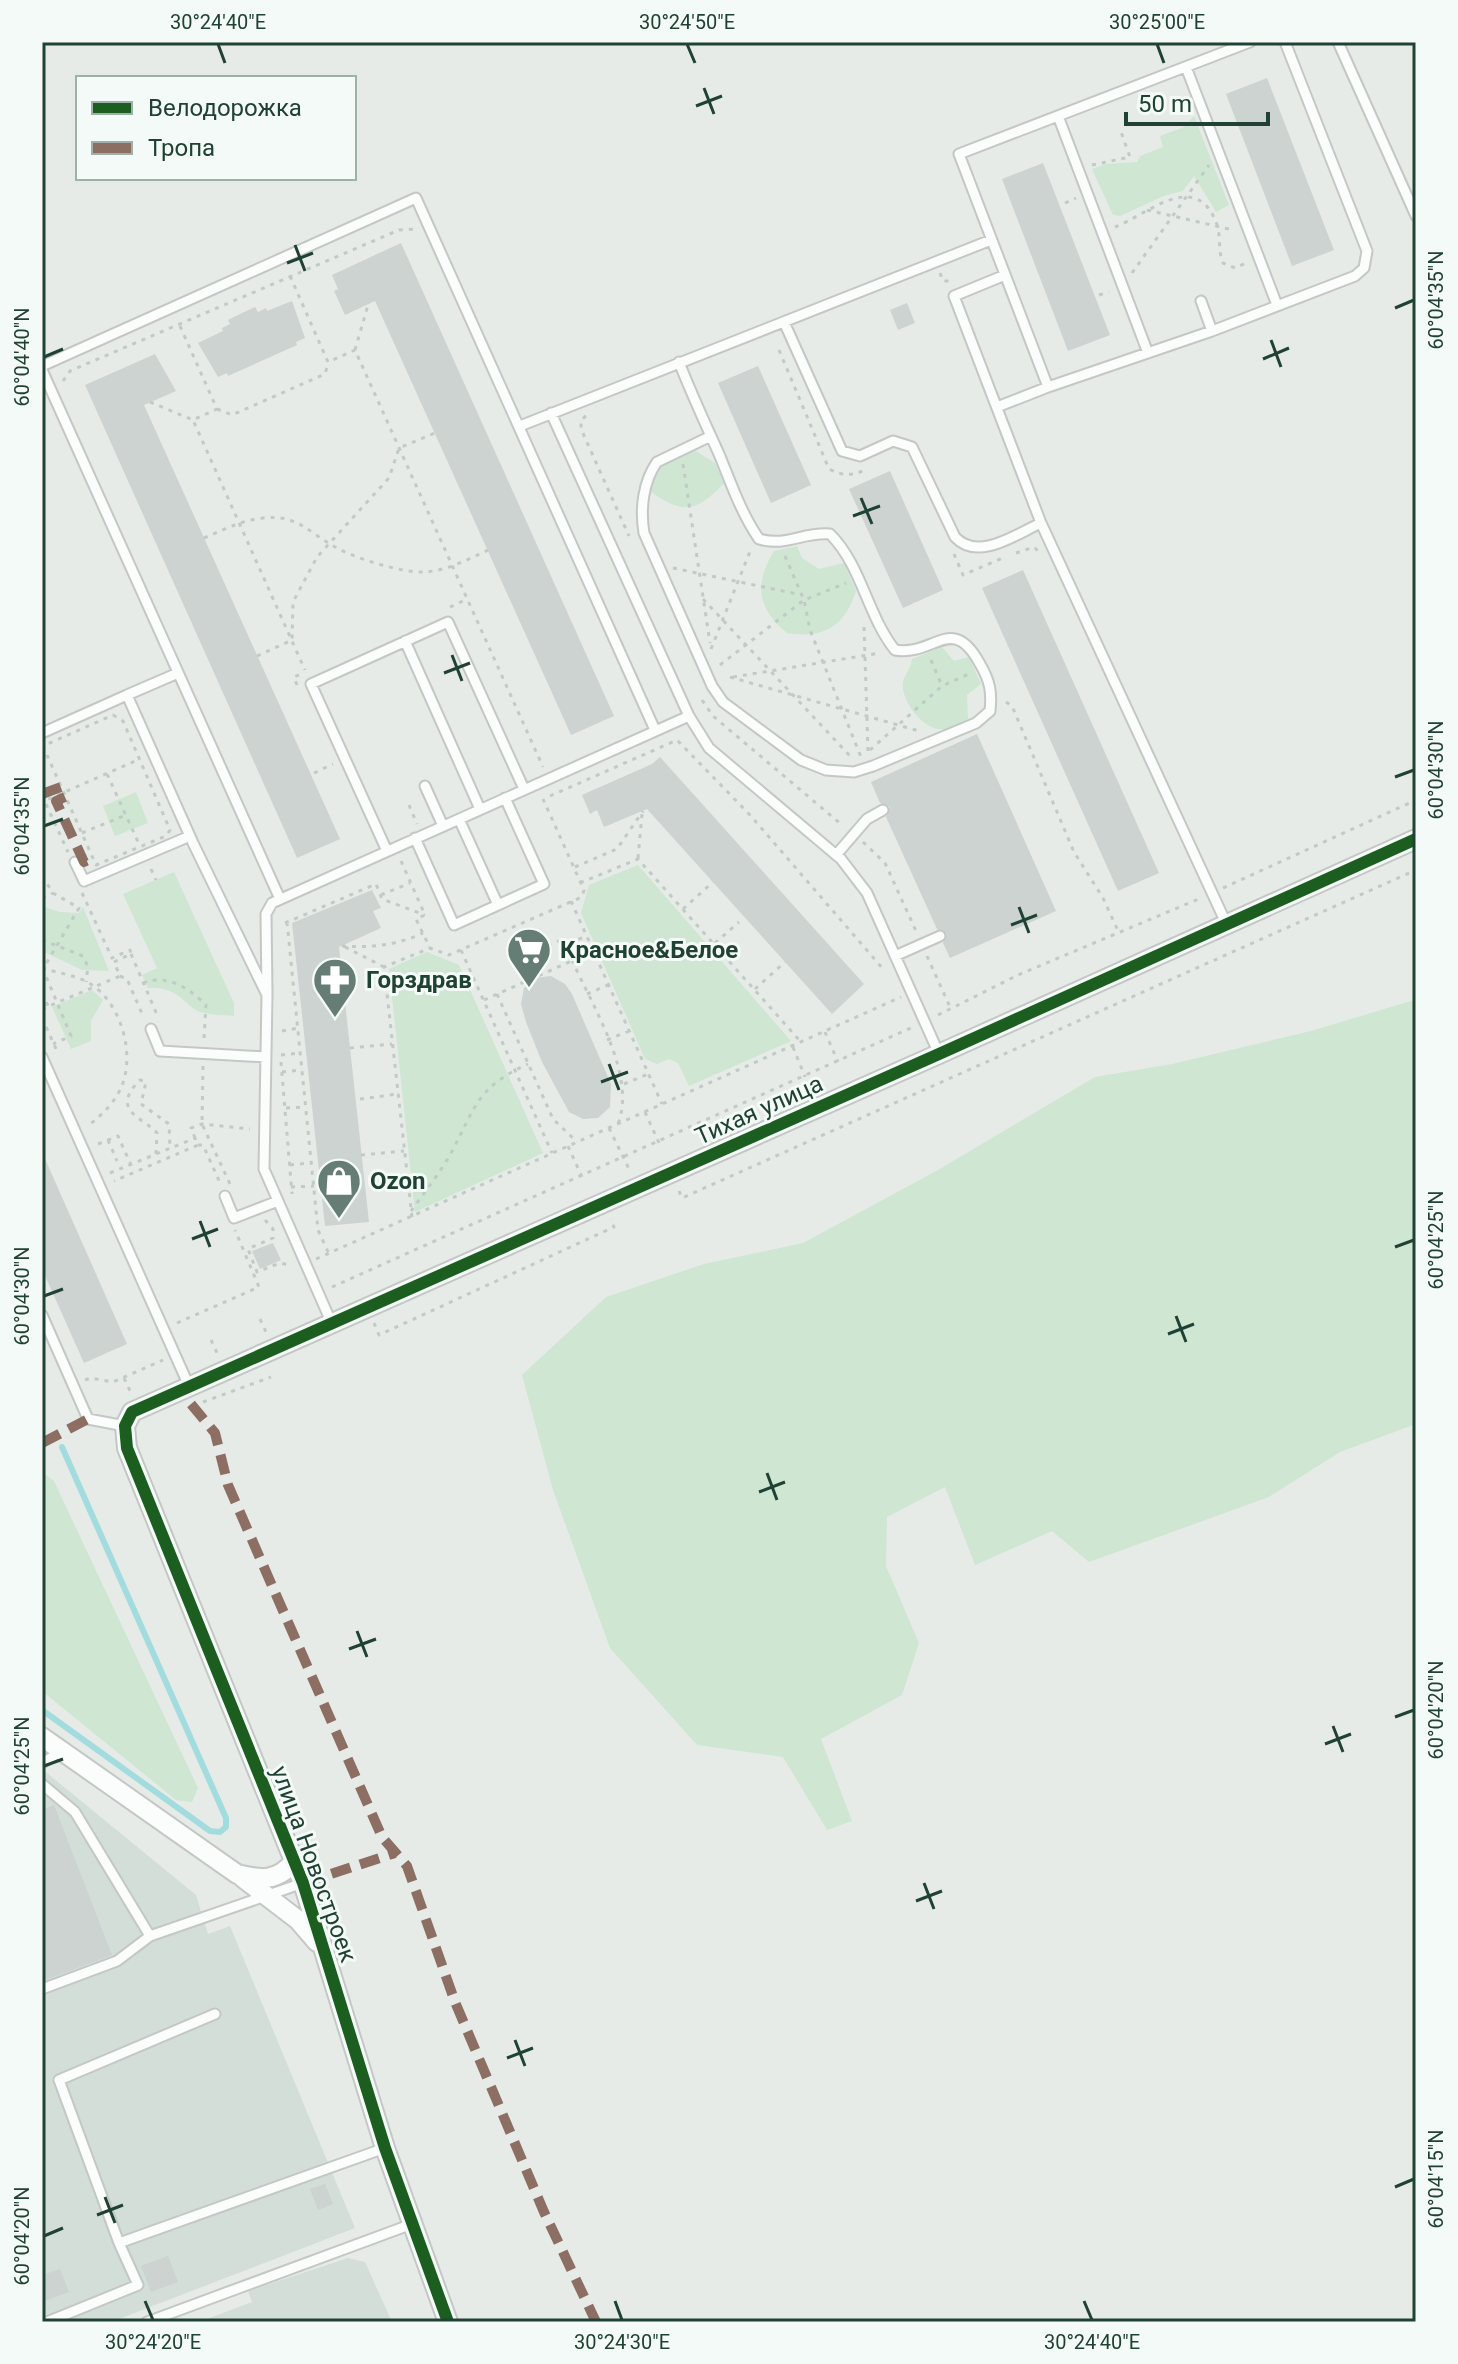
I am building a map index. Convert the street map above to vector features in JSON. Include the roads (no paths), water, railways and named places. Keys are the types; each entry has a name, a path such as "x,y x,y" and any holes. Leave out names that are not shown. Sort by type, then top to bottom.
{"street":[{"name":"Тихая улица","path":"125,1426 132,1412 189,1386 1416,839"},
{"name":"улица Новостроек","path":"125,1426 127,1448 303,1883 385,2148 448,2322"},
{"path":"42,1737 298,1920 324,1950"},
{"path":"237,1874 268,1879 287,1870 294,1861"}],"lane":[{"path":"1048,387 959,154 1250,42"},
{"path":"997,407 1212,331 1355,276 1364,268 1368,257 1285,42"},
{"path":"1338,42 1416,216"},
{"path":"1186,67 1277,305"},
{"path":"1058,116 1148,353"},
{"path":"280,899 42,368 282,258 416,198 655,730"},
{"path":"520,426 991,240"},
{"path":"1005,275 954,296 1041,523 1226,923"},
{"path":"1201,301 1212,331"},
{"path":"784,322 836,446 842,451 860,456 893,441 912,447 960,543 983,548 1041,523"},
{"path":"679,362 756,535 780,544 812,533 830,534 844,548 895,650 924,645 936,639 955,639 970,644 992,694 990,711 976,723 864,769 826,770 801,760 723,702 707,675 644,533 643,497 657,462 711,436"},
{"path":"551,413 689,716 709,748 836,855 867,893 939,1054"},
{"path":"387,851 311,684 405,641 448,622 524,789"},
{"path":"405,641 480,809"},
{"path":"42,733 178,673"},
{"path":"127,695 190,836 267,995"},
{"path":"332,1324 264,1169 266,914 272,903 689,716"},
{"path":"425,786 443,826"},
{"path":"418,837 454,925 544,884 505,798"},
{"path":"836,855 867,819 883,810"},
{"path":"459,819 498,905"},
{"path":"75,862 84,881 143,851 190,836"},
{"path":"895,956 940,936"},
{"path":"151,1029 160,1051 266,1057"},
{"path":"42,1057 189,1386"},
{"path":"225,1196 234,1218 278,1201"},
{"path":"42,1315 88,1419 125,1426"},
{"path":"42,1763 62,1751"},
{"path":"42,1784 75,1812 150,1936"},
{"path":"42,1989 117,1961 150,1936 303,1883"},
{"path":"47,2322 138,2285 119,2243 59,2080 215,2014"},
{"path":"119,2243 385,2148"},
{"path":"147,2322 412,2224"}],"waterway":[{"path":"42,1710 210,1831 220,1832 226,1827 226,1818 62,1447"}],"place":[{"name":"Красное&Белое","path":"529,989"},
{"name":"Горздрав","path":"335,1019"},
{"name":"Ozon","path":"339,1220"}]}
